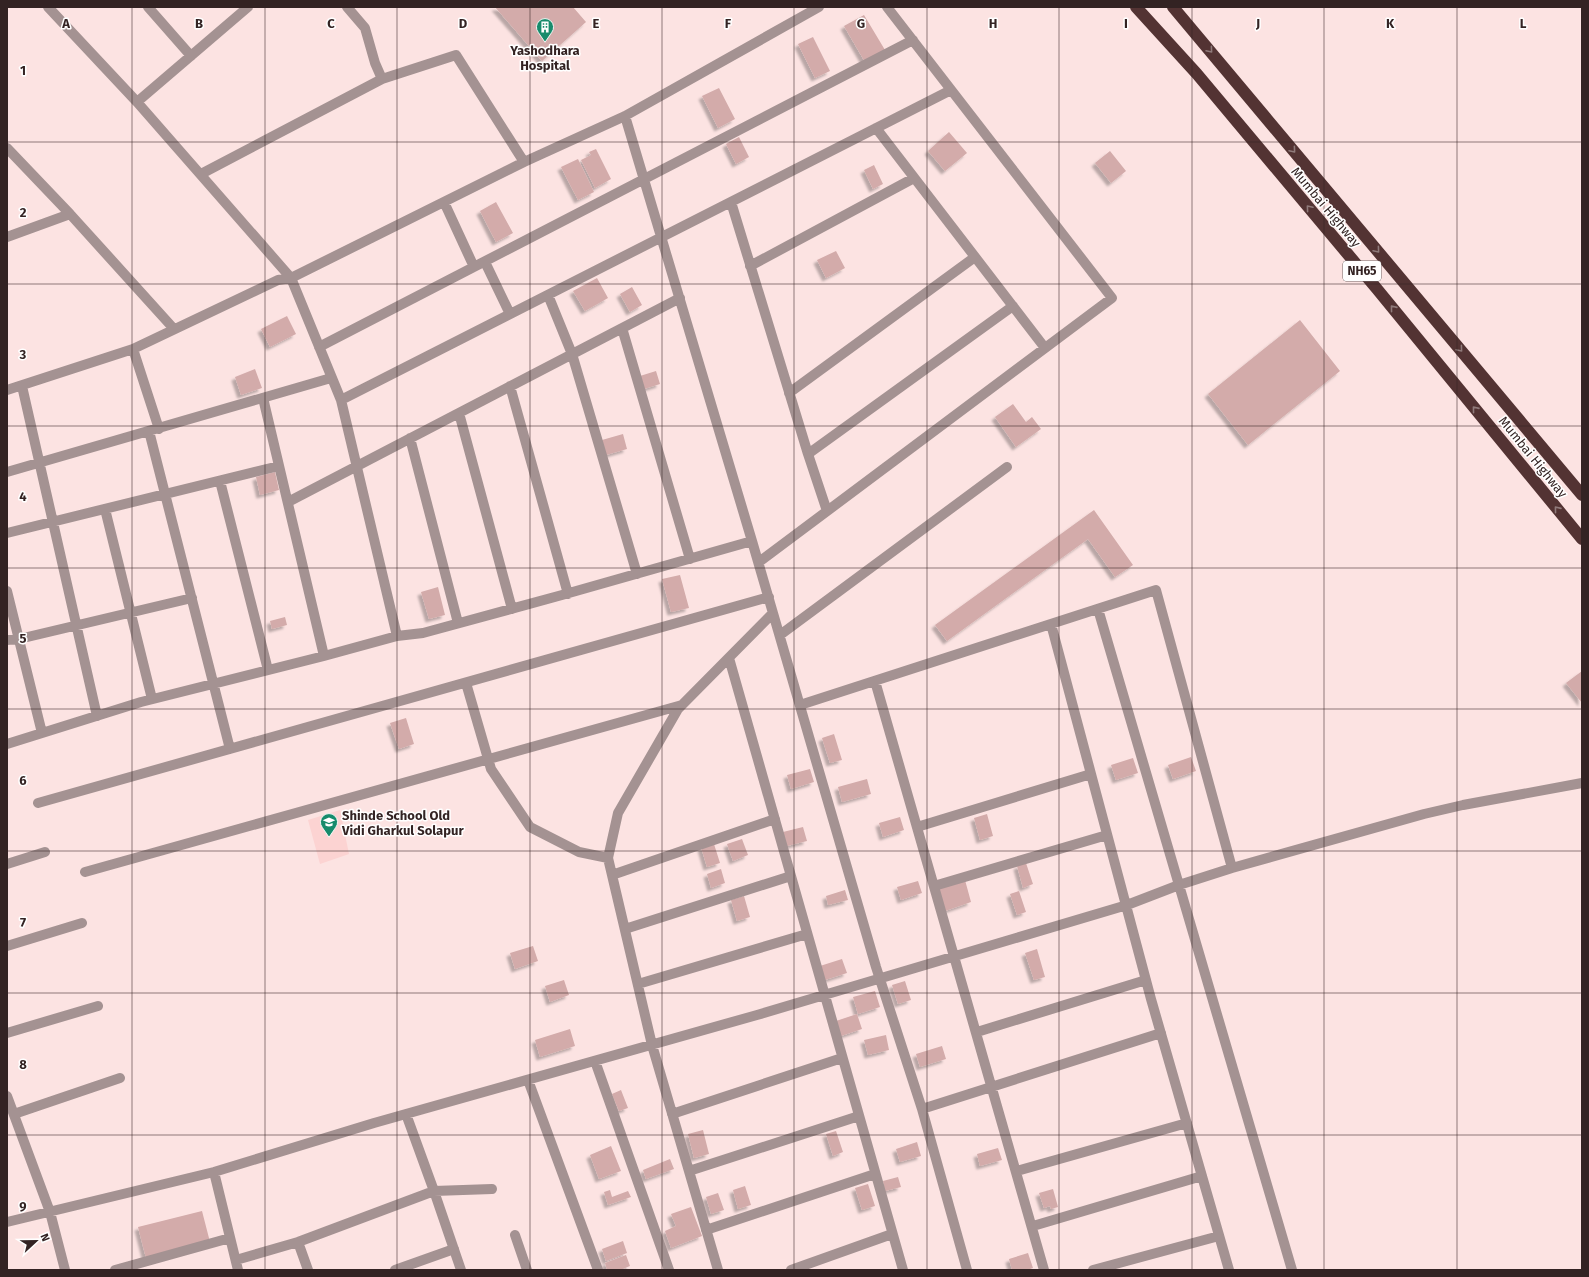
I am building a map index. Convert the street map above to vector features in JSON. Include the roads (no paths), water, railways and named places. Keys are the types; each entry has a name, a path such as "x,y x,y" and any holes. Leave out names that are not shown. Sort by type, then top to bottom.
{"highway":[{"name":"Mumbai Highway","path":"1136,7 1212,92 1377,289 1582,539"},
{"name":"NH65","path":"1172,7 1582,495"}],"street":[{"path":"48,7 137,102 291,278 341,400 396,636"},
{"path":"148,7 191,56"},
{"path":"137,102 248,7"},
{"path":"347,7 365,28 382,79"},
{"path":"7,390 133,349 278,280 291,278 524,162 625,116 819,7"},
{"path":"759,562 1112,298 887,7"},
{"path":"319,347 913,40"},
{"path":"201,174 382,79 456,55 524,162"},
{"path":"341,400 951,90"},
{"path":"625,116 759,562 880,978 922,1108 967,1270"},
{"path":"876,128 1045,348"},
{"path":"7,148 70,214 174,329"},
{"path":"750,266 914,178"},
{"path":"444,202 474,267"},
{"path":"731,202 789,393 827,511"},
{"path":"7,238 70,214"},
{"path":"789,393 975,256"},
{"path":"485,262 510,314"},
{"path":"548,295 572,354 636,574"},
{"path":"288,502 680,298"},
{"path":"808,454 1013,306"},
{"path":"622,328 690,559"},
{"path":"133,349 154,430 165,494 230,749"},
{"path":"7,472 331,378"},
{"path":"22,386 97,716"},
{"path":"510,386 568,594"},
{"path":"263,398 324,656"},
{"path":"459,413 512,609"},
{"path":"410,438 458,623"},
{"path":"7,533 279,466"},
{"path":"780,635 1007,467"},
{"path":"220,481 268,670"},
{"path":"105,509 152,699"},
{"path":"7,744 152,699 324,656 396,636 423,633 568,594 752,541"},
{"path":"800,705 1156,590 1232,868"},
{"path":"7,591 42,732"},
{"path":"38,803 769,597"},
{"path":"7,640 19,639 192,598"},
{"path":"1098,609 1292,1270"},
{"path":"718,1270 652,1045 608,858 618,813 678,709 773,613"},
{"path":"1051,624 1146,980 1229,1270"},
{"path":"729,658 903,1270"},
{"path":"875,681 1033,1226 1044,1270"},
{"path":"466,683 492,769 530,827 579,852 608,858"},
{"path":"85,872 682,705"},
{"path":"917,828 1091,774"},
{"path":"7,1222 214,1172 406,1114 824,995 1127,905 1179,885 1232,868 1424,814 1463,805 1582,783"},
{"path":"612,875 775,819"},
{"path":"934,886 1107,835"},
{"path":"7,864 45,852"},
{"path":"625,929 791,876"},
{"path":"7,946 82,923"},
{"path":"638,984 807,934"},
{"path":"976,1032 1146,980"},
{"path":"7,1033 98,1006"},
{"path":"922,1108 1161,1033"},
{"path":"672,1114 842,1058"},
{"path":"595,1061 668,1270"},
{"path":"14,1114 120,1078"},
{"path":"528,1080 598,1270"},
{"path":"7,1096 50,1212 65,1270"},
{"path":"406,1114 461,1270"},
{"path":"689,1171 859,1116"},
{"path":"1017,1171 1187,1123"},
{"path":"214,1172 238,1270"},
{"path":"706,1230 875,1174"},
{"path":"1033,1226 1202,1176"},
{"path":"236,1260 298,1242 434,1190 492,1189"},
{"path":"791,1270 892,1234"},
{"path":"515,1235 527,1270"},
{"path":"1093,1270 1219,1236"},
{"path":"115,1270 230,1238"},
{"path":"298,1242 308,1270"},
{"path":"395,1270 454,1249"}],"place":[{"name":"Yashodhara Hospital","path":"545,42"},
{"name":"Shinde School Old Vidi Gharkul Solapur","path":"329,837"}]}
